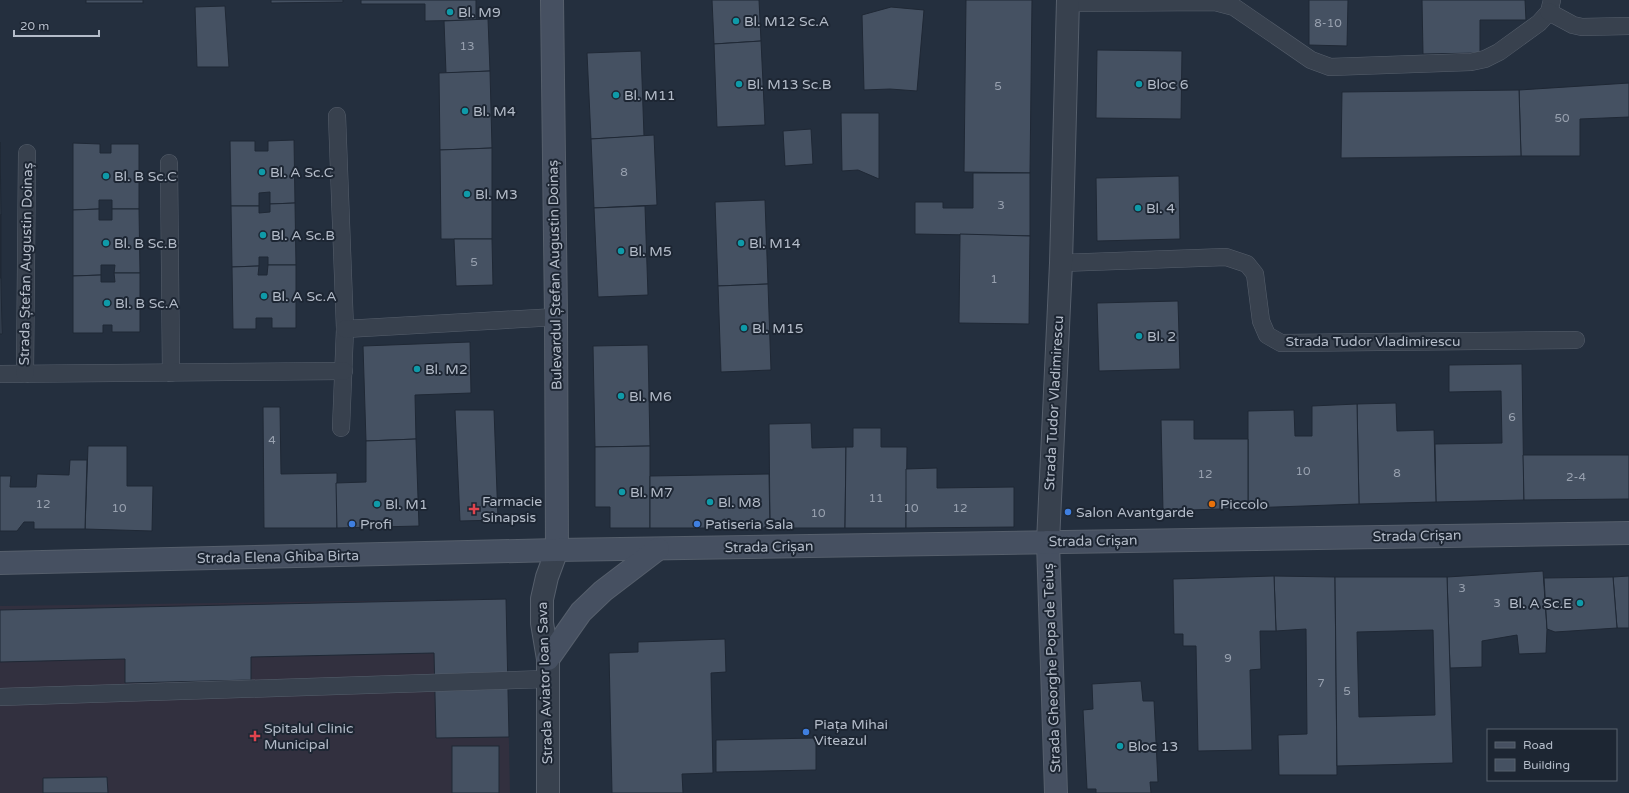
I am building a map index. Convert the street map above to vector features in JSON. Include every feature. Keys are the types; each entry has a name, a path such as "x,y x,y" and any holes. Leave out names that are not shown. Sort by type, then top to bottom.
{"main road":[{"name":"Bulevardul Ștefan Augustin Doinaș","path":"552,0 557,550"},
{"name":"Strada Crișan","path":"557,550 1629,533"},
{"name":"Strada Gheorghe Popa de Teiuș","path":"1048,542 1056,793"},
{"path":"547,669 581,612 603,591 658,549"},
{"name":"Strada Elena Ghiba Birta","path":"0,563 557,550"}],"street":[{"name":"Strada Tudor Vladimirescu","path":"1048,542 1061,263 1068,1"},
{"name":"Strada Aviator Ioan Sava","path":"548,793 547,669 542,622 542,599 547,577 557,550"}],"lane":[{"name":"Strada Tudor Vladimirescu","path":"1068,1 1215,2 1234,7 1311,60 1330,66 1471,62 1485,59 1499,52 1540,23 1550,6"},
{"path":"1550,6 1573,25 1582,27 1629,26"},
{"path":"336,116 345,329 341,428"},
{"name":"Strada Ștefan Augustin Doinaș","path":"25,374 27,153"},
{"path":"169,163 171,373"},
{"name":"Strada Tudor Vladimirescu","path":"1061,263 1226,257 1247,264 1255,274 1261,321 1267,335 1281,343 1576,340"},
{"path":"345,329 556,317"},
{"name":"Strada Ștefan Augustin Doinaș","path":"0,374 344,371"},
{"path":"0,697 547,669"}],"shaded area":[{"name":"Spitalul Clinic Municipal","path":"506,599 510,793 0,793 0,606"}],"building":[{"path":"86,0 143,0 143,3 86,3"},
{"path":"271,0 343,0 343,2 271,3"},
{"name":"Bl. M9","path":"361,0 476,0 476,20 425,21 425,4 361,4"},
{"name":"Bl. M12 Sc.A","path":"712,0 759,0 761,41 714,44"},
{"path":"966,0 1032,0 1030,173 964,172"},
{"path":"1309,0 1348,0 1347,46 1309,45"},
{"path":"1422,0 1525,0 1526,20 1480,20 1480,53 1423,54"},
{"path":"225,6 229,67 197,67 195,7"},
{"path":"891,7 924,10 917,91 890,89 864,90 862,15"},
{"path":"488,19 490,71 446,73 444,21"},
{"name":"Bl. M13 Sc.B","path":"761,41 765,125 717,127 714,44"},
{"name":"Bloc 6","path":"1097,50 1182,51 1181,119 1096,118"},
{"name":"Bl. M11","path":"641,51 644,136 591,139 587,53"},
{"name":"Bl. M4","path":"490,71 492,148 440,150 439,73"},
{"path":"1629,83 1629,117 1580,119 1580,156 1521,156 1519,90"},
{"path":"1519,90 1521,156 1341,158 1342,92"},
{"path":"841,113 879,113 879,179 858,170 842,171"},
{"path":"811,129 813,164 785,166 783,131"},
{"path":"654,135 657,205 594,208 591,139"},
{"name":"Bl. A Sc.C","path":"294,140 295,203 270,204 270,192 259,193 259,206 231,206 230,141 255,141 255,151 268,151 268,141"},
{"path":"0,142 1,215 0,215"},
{"name":"Bl. B Sc.C","path":"73,143 100,144 100,153 111,153 111,144 139,144 139,209 112,209 112,200 99,200 99,209 73,210"},
{"name":"Bl. M3","path":"492,148 492,239 441,239 440,150"},
{"path":"973,173 1030,173 1030,236 915,234 915,202 943,202 943,208 973,208"},
{"name":"Bl. 4","path":"1179,176 1180,239 1097,241 1096,178"},
{"name":"Bl. M14","path":"765,200 768,284 718,286 715,202"},
{"name":"Bl. A Sc.B","path":"295,203 296,265 268,265 268,257 259,257 259,266 232,267 231,206 259,206 259,213 270,212 270,204"},
{"name":"Bl. M5","path":"645,206 648,295 598,297 594,208"},
{"name":"Bl. B Sc.B","path":"99,209 99,220 112,220 112,209 139,209 140,273 114,273 115,265 101,265 101,275 73,276 73,210"},
{"path":"1,215 1,278 0,278"},
{"path":"960,234 1030,236 1029,324 959,323"},
{"path":"454,239 492,239 493,285 456,286"},
{"name":"Bl. A Sc.A","path":"268,265 296,265 296,328 272,328 272,318 256,318 256,329 233,329 232,267 259,266 258,275 267,275"},
{"name":"Bl. B Sc.A","path":"114,273 140,273 140,332 112,332 112,325 103,325 103,333 73,333 73,276 101,275 101,282 115,282"},
{"path":"1,278 2,334 0,334"},
{"name":"Bl. M15","path":"768,284 771,370 721,372 718,286"},
{"name":"Bl. 2","path":"1178,301 1180,369 1099,371 1097,303"},
{"name":"Bl. M2","path":"470,342 471,393 415,395 416,439 366,441 363,346"},
{"name":"Bl. M6","path":"648,345 650,446 595,447 593,346"},
{"path":"1522,364 1524,500 1436,502 1435,444 1502,443 1501,391 1449,392 1449,365"},
{"path":"1396,403 1397,431 1434,430 1436,502 1359,504 1357,404"},
{"path":"1357,404 1359,504 1248,508 1248,411 1294,410 1295,436 1312,436 1312,406"},
{"path":"263,407 280,407 281,474 337,473 337,528 264,528"},
{"path":"455,410 494,410 498,520 460,521"},
{"path":"1161,420 1194,420 1194,439 1248,439 1248,508 1163,511"},
{"path":"811,423 812,448 846,447 845,528 770,528 769,424"},
{"path":"853,428 881,428 881,447 907,447 906,528 845,528 846,447 853,447"},
{"name":"Bl. M1","path":"416,439 419,526 337,528 336,483 366,482 366,441"},
{"path":"88,446 127,446 127,486 153,486 152,531 85,529"},
{"name":"Bl. M7","path":"650,446 650,528 610,528 610,507 595,507 595,447"},
{"path":"1523,455 1629,455 1629,499 1524,500"},
{"path":"70,460 87,460 85,529 34,529 34,522 24,522 17,531 0,531 0,476 11,476 10,487 36,487 37,474 69,475"},
{"path":"937,468 937,488 1014,487 1014,527 906,528 906,469"},
{"name":"Bl. M8","path":"769,474 770,528 650,528 650,476"},
{"path":"1543,571 1547,629 1546,653 1519,654 1517,635 1482,641 1482,667 1450,668 1447,577"},
{"path":"1274,576 1335,577 1337,775 1279,775 1278,735 1307,734 1306,629 1276,631"},
{"path":"1274,576 1276,631 1260,631 1261,669 1250,670 1252,750 1198,751 1196,646 1183,646 1183,634 1174,634 1173,579"},
{"path":"1629,576 1629,628 1617,628 1613,577"},
{"path":"1335,577 1447,577 1453,763 1337,766","holes":["1433,630 1435,715 1359,717 1357,632"]},
{"name":"Bl. A Sc.E","path":"1613,577 1617,628 1555,632 1547,629 1544,578"},
{"path":"506,599 509,737 436,738 434,653 251,657 251,680 125,683 125,659 0,662 0,610"},
{"path":"725,639 726,672 711,673 713,773 682,774 683,793 612,793 609,653 638,652 638,642"},
{"name":"Bloc 13","path":"1141,681 1143,701 1154,701 1158,782 1150,782 1151,793 1096,793 1096,789 1087,789 1083,710 1093,709 1092,684"},
{"path":"816,738 816,770 716,772 716,740"},
{"path":"452,746 499,746 499,793 452,793"},
{"path":"107,777 108,793 43,793 43,778"}],"place":[{"name":"Bl. M9","path":"450,12"},
{"name":"Bl. M12 Sc.A","path":"736,21"},
{"name":"Bl. M13 Sc.B","path":"739,84"},
{"name":"Bloc 6","path":"1139,84"},
{"name":"Bl. M11","path":"616,95"},
{"name":"Bl. M4","path":"465,111"},
{"name":"Bl. A Sc.C","path":"262,172"},
{"name":"Bl. B Sc.C","path":"106,176"},
{"name":"Bl. M3","path":"467,194"},
{"name":"Bl. 4","path":"1138,208"},
{"name":"Bl. A Sc.B","path":"263,235"},
{"name":"Bl. B Sc.B","path":"106,243"},
{"name":"Bl. M14","path":"741,243"},
{"name":"Bl. M5","path":"621,251"},
{"name":"Bl. A Sc.A","path":"264,296"},
{"name":"Bl. B Sc.A","path":"107,303"},
{"name":"Bl. M15","path":"744,328"},
{"name":"Bl. 2","path":"1139,336"},
{"name":"Bl. M2","path":"417,369"},
{"name":"Bl. M6","path":"621,396"},
{"name":"Bl. M7","path":"622,492"},
{"name":"Bl. M8","path":"710,502"},
{"name":"Bl. M1","path":"377,504"},
{"name":"Piccolo","path":"1212,504"},
{"name":"Farmacie Sinapsis","path":"474,509"},
{"name":"Salon Avantgarde","path":"1068,512"},
{"name":"Profi","path":"352,524"},
{"name":"Patiseria Sala","path":"697,524"},
{"name":"Bl. A Sc.E","path":"1580,603"},
{"name":"Piața Mihai Viteazul","path":"806,732"},
{"name":"Spitalul Clinic Municipal","path":"255,736"},
{"name":"Bloc 13","path":"1120,746"}]}
